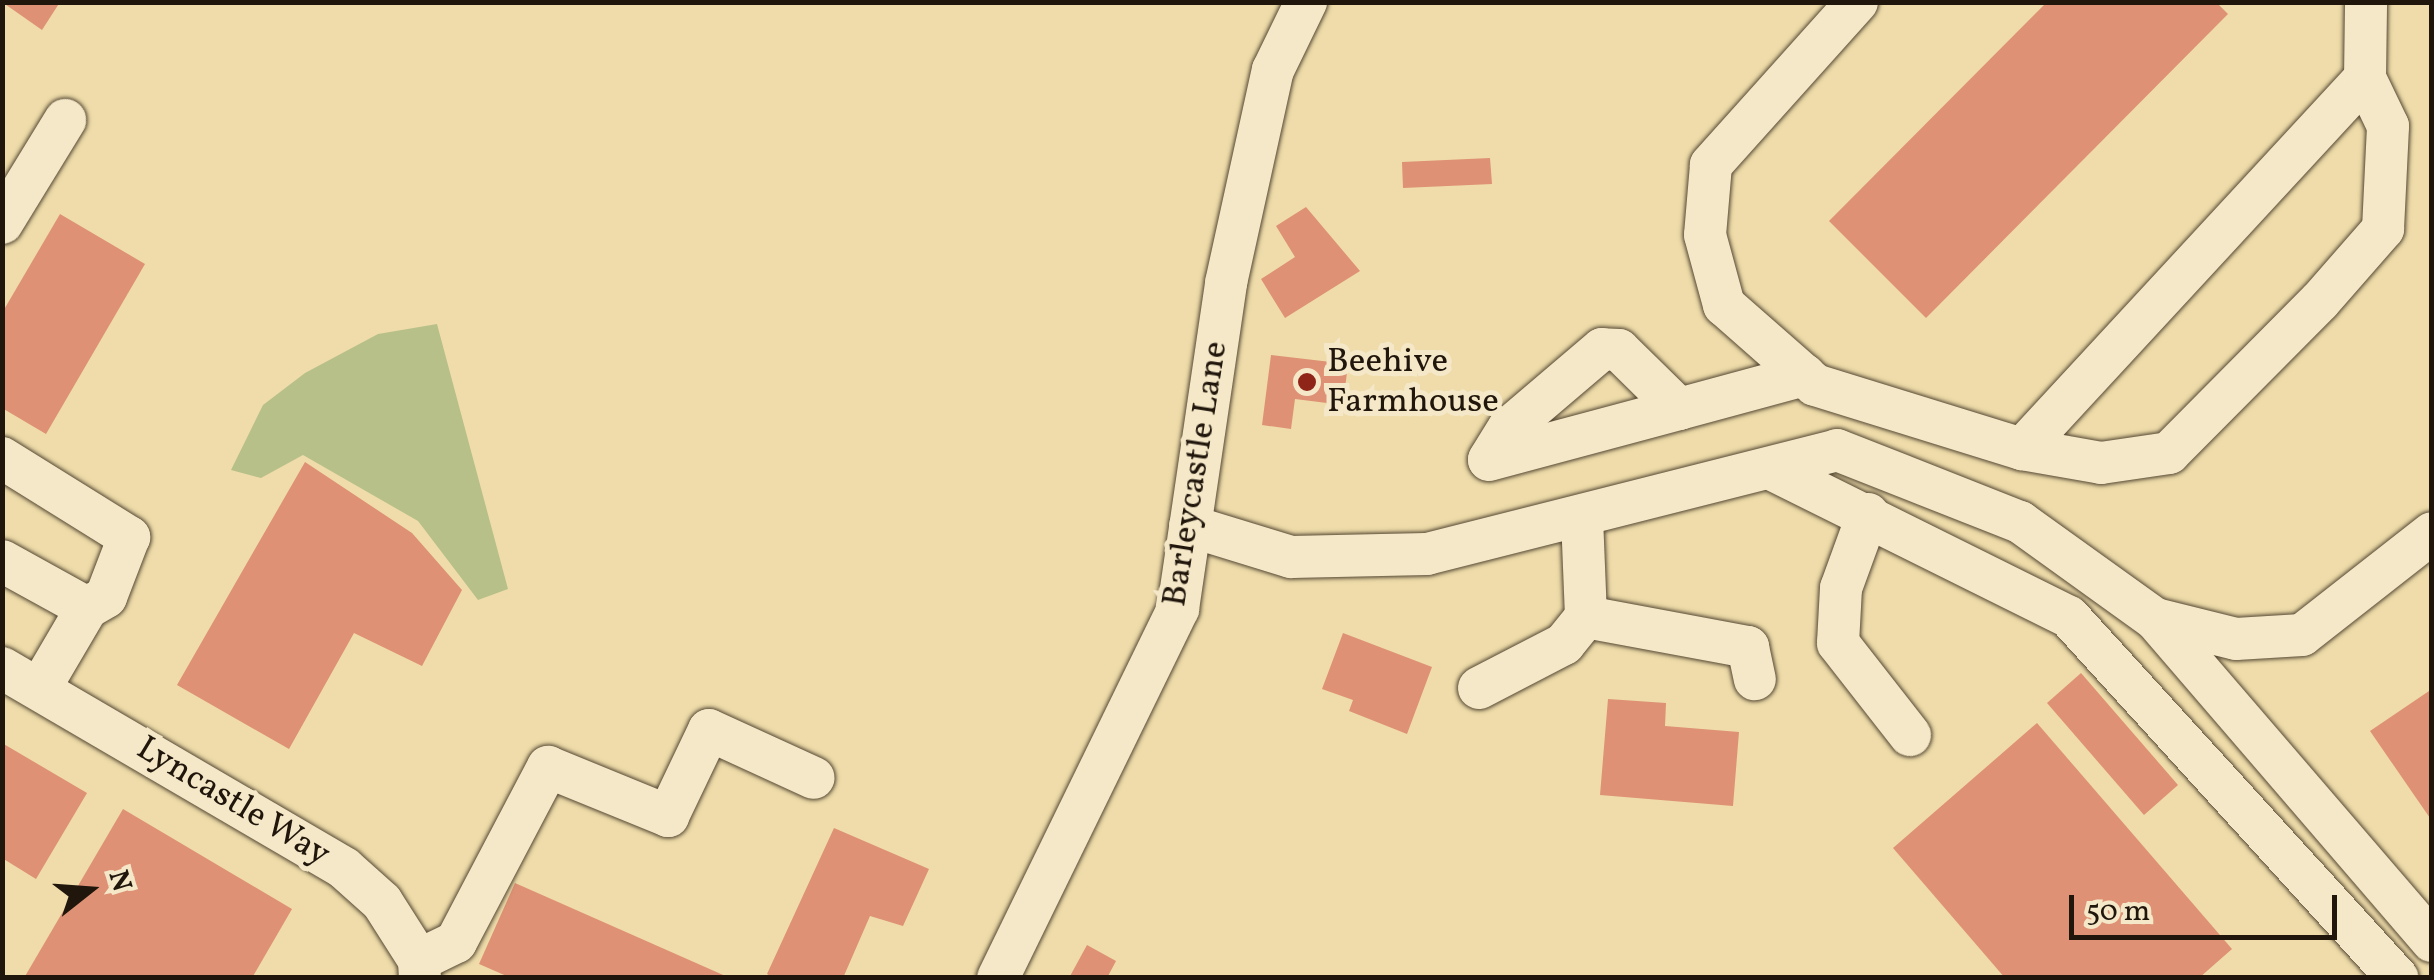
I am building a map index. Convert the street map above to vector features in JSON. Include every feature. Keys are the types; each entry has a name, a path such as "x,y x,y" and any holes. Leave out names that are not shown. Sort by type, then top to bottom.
{"street":[{"name":"Barleycastle Lane","path":"998,978 1178,609 1226,282 1273,70 1306,2"},
{"path":"1857,2 1711,165 1704,235 1724,305 1804,375 2022,449 2101,462 2169,453 2320,301 2382,229 2388,126 2365,78 2366,2"},
{"path":"2022,449 2365,78"},
{"path":"2,223 65,120"},
{"path":"1679,409 1804,375"},
{"path":"1190,526 1291,557 1427,554 1773,470 1836,450 2020,522 2156,619 2432,941"},
{"path":"2,458 129,537 106,596 87,608 40,688"},
{"path":"1773,470 2069,617 2398,978"},
{"path":"1868,514 1841,588 1838,643 1910,735"},
{"path":"1479,688 1564,644 1586,617 1582,518"},
{"path":"2156,619 2236,639 2302,634 2432,533"},
{"path":"2,560 87,608"},
{"path":"1586,617 1748,647 1755,679"},
{"name":"Lyncastle Way","path":"2,668 344,868 382,902 420,969"},
{"path":"420,969 456,942 548,767 668,816 709,730 814,778"}],"green space":[{"path":"437,324 508,589 478,600 418,521 303,455 261,478 231,470 263,405 305,373 378,334"}],"building":[{"path":"2,2 60,2 42,30"},
{"path":"2047,2 2216,2 2228,14 1926,318 1829,221"},
{"path":"1490,158 1492,184 1403,188 1402,162"},
{"path":"1306,207 1360,271 1285,318 1261,279 1295,257 1276,226"},
{"path":"60,214 145,264 46,434 2,408 2,313"},
{"name":"Beehive Farmhouse","path":"1271,355 1348,364 1343,405 1295,399 1291,429 1262,425"},
{"path":"305,462 412,533 462,590 422,666 354,633 289,749 177,685"},
{"path":"1343,633 1432,667 1407,734 1349,711 1353,700 1322,689"},
{"path":"2081,673 2178,785 2144,815 2047,703"},
{"path":"2432,689 2432,821 2370,731"},
{"path":"1608,699 1666,703 1665,726 1739,732 1733,806 1600,795"},
{"path":"2037,723 2232,949 2199,978 2005,978 1893,848"},
{"path":"2,743 87,793 36,879 2,858"},
{"path":"123,809 292,909 252,978 24,978"},
{"path":"834,828 929,869 903,926 870,916 843,978 774,978 767,974"},
{"path":"515,883 730,978 511,978 479,964"},
{"path":"1087,945 1116,961 1107,978 1069,978"}],"place":[{"name":"Beehive Farmhouse","path":"1307,382"}]}
